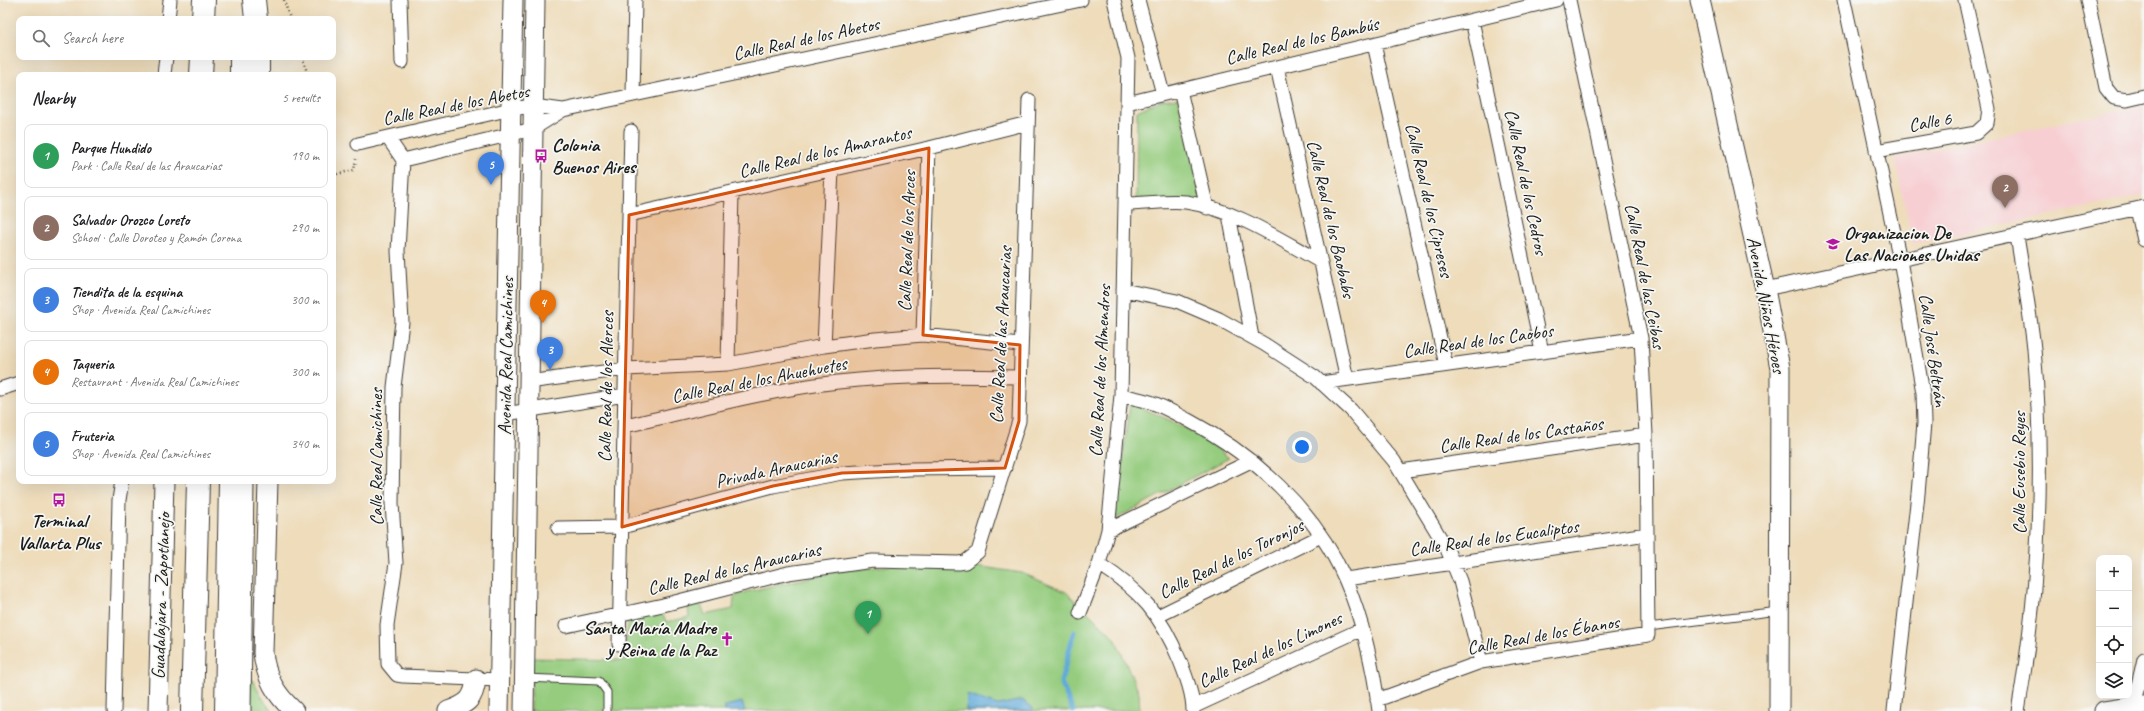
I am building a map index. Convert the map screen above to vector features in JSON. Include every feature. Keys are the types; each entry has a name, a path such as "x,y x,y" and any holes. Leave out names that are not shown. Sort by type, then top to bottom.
{"highway":[{"path":"203,16 204,0"},
{"path":"242,16 243,0"},
{"path":"254,0 256,16"},
{"path":"201,72 202,60"},
{"path":"240,72 241,60"},
{"path":"258,60 258,72"},
{"path":"192,711 198,484"},
{"path":"226,711 230,484"}],"street":[{"path":"168,16 170,0"},
{"path":"400,0 402,62"},
{"name":"Avenida Real Camichines","path":"499,711 513,0"},
{"name":"Avenida Real Camichines","path":"524,711 535,0"},
{"path":"633,95 635,0"},
{"name":"Calle Real de los Abetos","path":"358,144 511,109 533,106 563,110 1081,0"},
{"name":"Calle Real de los Almendros","path":"1080,614 1099,564 1108,530 1120,395 1128,58 1114,0"},
{"path":"1138,0 1163,94"},
{"name":"Calle Real de los Bambús","path":"1127,103 1556,0"},
{"name":"Calle Real de las Ceibas","path":"1569,0 1641,338 1646,436 1648,631"},
{"name":"Avenida Niños Héroes","path":"1700,0 1764,289 1780,374 1779,711"},
{"name":"Calle José Beltrán","path":"1844,0 1900,260 1920,371 1924,423 1918,494 1894,711"},
{"name":"Calle 6","path":"1876,151 1976,133 1987,124 1989,109 1965,0"},
{"path":"2088,0 2106,88 2114,98 2127,100 2144,96"},
{"name":"Calle Real de los Cedros","path":"1472,20 1542,352"},
{"name":"Calle Real de los Cipreses","path":"1374,44 1446,365"},
{"path":"164,72 166,60"},
{"name":"Calle Real de los Baobabs","path":"1277,67 1347,379"},
{"path":"1180,90 1207,208"},
{"name":"Calle Real de las Araucarias","path":"566,626 801,570 872,561 965,562 978,552 1019,421 1020,345 1029,100"},
{"name":"Calle Real de los Abetos","path":"403,160 533,130 563,110"},
{"name":"Calle Real de los Amarantos","path":"629,215 929,148 1028,123"},
{"name":"Calle Real de los Alerces","path":"619,644 631,132"},
{"path":"388,138 403,160"},
{"name":"Calle Real de los Arces","path":"923,335 929,148"},
{"name":"Calle Real Camichines","path":"403,160 398,251 402,322 394,387 392,503 396,563 387,625 388,664 397,675 499,680"},
{"path":"824,346 832,170"},
{"path":"728,364 732,192"},
{"path":"1125,204 1186,202 1207,208 1253,225 1321,262"},
{"path":"1764,289 2017,236 2141,208 2144,240"},
{"path":"1229,216 1252,337"},
{"name":"Calle Eusebio Reyes","path":"2017,236 2034,349 2040,463 2037,567 2032,620 2018,711"},
{"path":"1123,290 1177,301 1219,319 1252,337 1321,382 1351,410 1401,472 1447,549 1466,603 1481,662"},
{"name":"Calle Real de los Ahuehuetes","path":"528,382 626,369 728,364 824,346 875,339 923,335 1020,345"},
{"name":"Calle Real de los Caobos","path":"1321,382 1641,338"},
{"name":"Calle Real de los Ahuehuetes","path":"625,426 731,402 840,381 941,376 1020,377"},
{"path":"0,389 16,384"},
{"path":"505,414 528,409 624,395"},
{"path":"1120,395 1151,403 1179,415 1211,432 1251,461 1278,484 1321,536 1346,579 1362,629 1378,705"},
{"name":"Calle Real de los Castaños","path":"1401,472 1646,436"},
{"path":"1108,530 1251,461"},
{"name":"Privada Araucarias","path":"558,528 622,527 773,486 842,473 910,469 1005,468"},
{"path":"114,711 119,500 122,484"},
{"name":"Guadalajara - Zapotlanejo","path":"158,711 164,484"},
{"path":"241,711 244,484"},
{"path":"268,484 263,653 265,668 271,684 282,700 294,711"},
{"name":"Calle Real de los Eucaliptos","path":"1346,579 1647,534"},
{"name":"Calle Real de los Toronjos","path":"1158,616 1321,536"},
{"path":"1099,564 1118,576 1137,592 1158,616 1172,641 1186,675 1193,709"},
{"name":"Calle Real de los Limones","path":"1193,709 1362,629"},
{"name":"Calle Real de los Ébanos","path":"1378,705 1481,662 1648,631"},
{"path":"2104,711 2139,706 2144,659"},
{"path":"448,711 468,702 473,697 476,679"}],"lane":[{"name":"Calle Real de los Ébanos","path":"1648,631 1780,611"},
{"path":"524,678 599,681 607,692 607,711"}],"path":[{"path":"284,0 289,16"},
{"path":"303,60 307,72"},
{"path":"336,174 354,170 358,144"}],"highlighted area":[{"path":"929,148 923,335 1020,345 1019,421 1005,468 842,473 773,486 622,527 629,215"}],"shaded area":[{"path":"2144,105 2144,195 1913,244 1895,158"}],"green space":[{"path":"1178,98 1202,202 1136,200 1137,111 1161,100"},
{"path":"1130,404 1182,426 1207,441 1229,458 1115,519"},
{"path":"896,565 969,565 1022,573 1066,592 1115,638 1139,693 1140,711 531,711 532,658 624,660 628,621 640,614 652,612 662,614 667,622 689,617 688,607 701,604 705,615 733,609 734,597 745,592 839,571"},
{"path":"250,676 266,704 273,711 249,711"}],"water":[{"path":"967,695 998,705 1022,700 1033,708 1033,711 966,711"},
{"path":"742,702 745,711 725,711 725,706"}],"waterway":[{"path":"1073,711 1061,682 1074,632"}],"place":[{"name":"Colonia Buenos Aires","path":"541,156"},
{"name":"Fruteria","path":"491,185"},
{"name":"Salvador Orozco Loreto","path":"2005,208"},
{"name":"Organizacion De Las Naciones Unidas","path":"1833,244"},
{"name":"Taqueria","path":"543,323"},
{"name":"Tiendita de la esquina","path":"550,370"},
{"name":"Terminal Vallarta Plus","path":"59,500"},
{"name":"Parque Hundido","path":"868,634"},
{"name":"Santa María Madre y Reina de la Paz","path":"727,639"}]}
